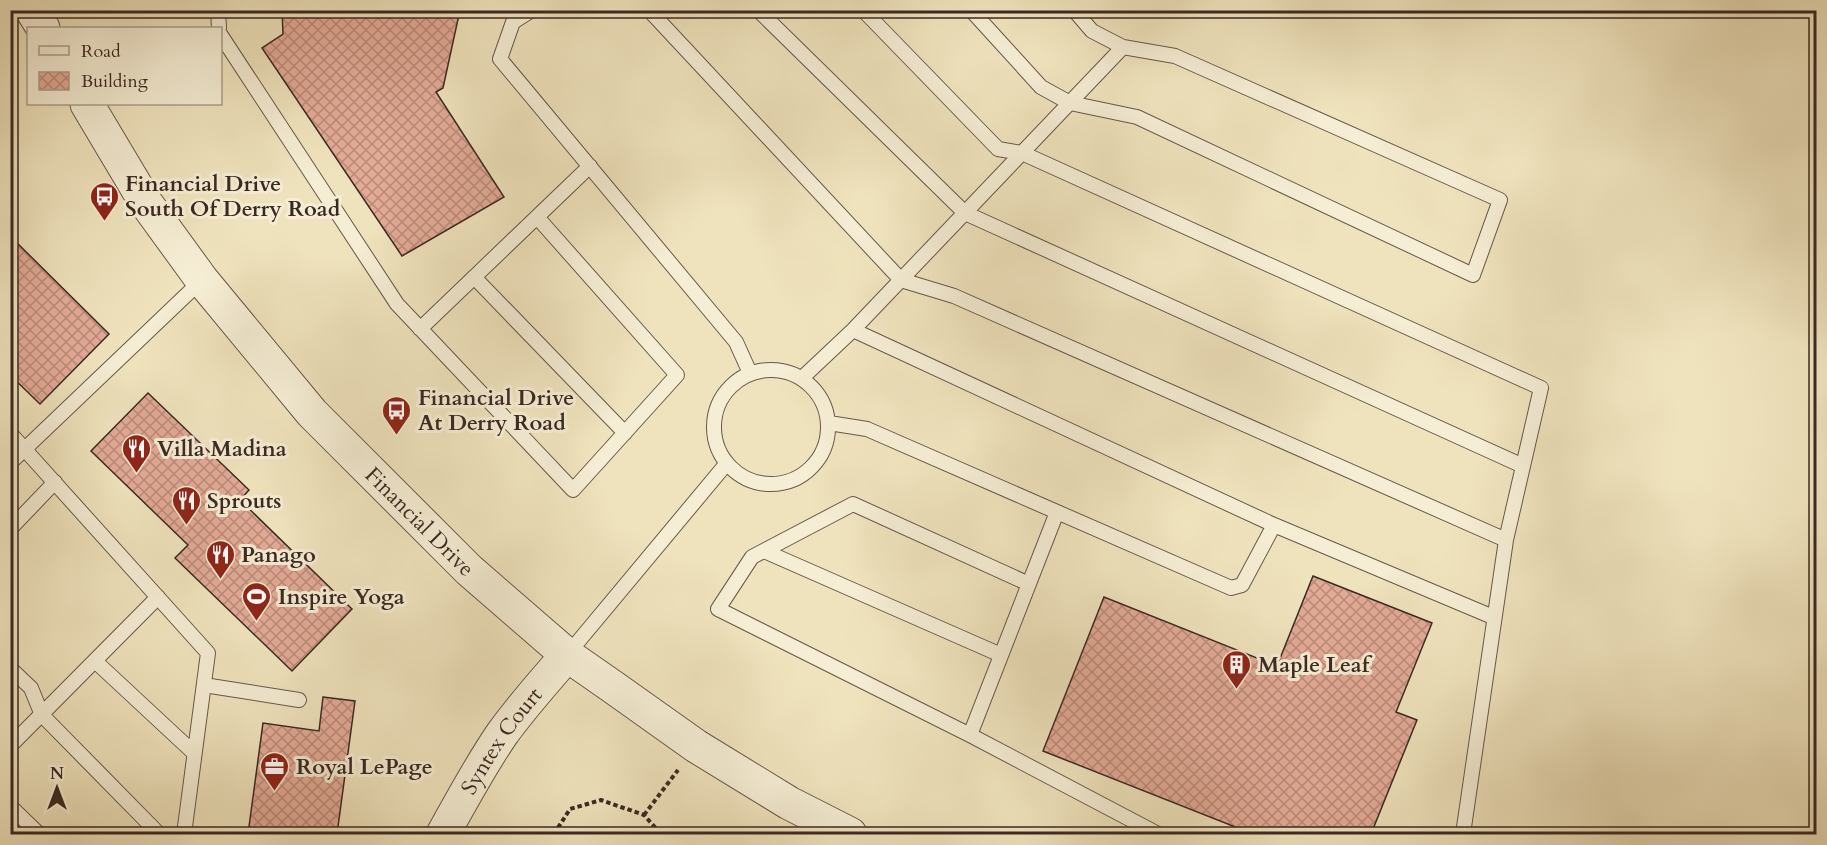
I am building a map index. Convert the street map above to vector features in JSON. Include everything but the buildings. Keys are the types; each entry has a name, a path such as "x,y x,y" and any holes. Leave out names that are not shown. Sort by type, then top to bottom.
{"street":[{"path":"33,10 42,27"},
{"name":"Financial Drive","path":"88,105 146,203 202,280 312,413 469,570 567,655 696,746 789,803 850,834"},
{"name":"Syntex Court","path":"443,834 502,735 567,655"}],"lane":[{"path":"218,10 219,27"},
{"path":"532,10 513,22 500,59 736,342 750,373"},
{"path":"649,10 901,280 954,296 1506,540"},
{"path":"758,10 965,213 1523,466"},
{"path":"863,10 998,149 1022,153 1541,388 1506,540 1463,834"},
{"path":"971,10 1041,87 1070,103 1137,117 1473,275 1500,200 1175,56 1123,47 1092,31 1074,10"},
{"path":"222,36 397,304 573,490 677,375 537,216"},
{"path":"802,378 853,330 1123,47"},
{"path":"420,329 590,166"},
{"path":"474,277 625,434"},
{"path":"10,463 202,280"},
{"path":"853,330 1274,525 1493,617"},
{"path":"768,369 786,371 802,378 816,390 825,405 829,423 828,441 820,458 808,471 793,480 775,484 757,482 740,475 727,463 717,448 714,430 715,412 723,395 735,382 750,373 768,369"},
{"path":"829,423 867,429 1231,588 1242,585 1274,525"},
{"path":"10,433 208,653 184,834"},
{"path":"567,655 727,463"},
{"path":"10,529 55,482"},
{"path":"1029,584 853,504 752,557 717,609 970,735 1158,834"},
{"path":"970,735 1057,512"},
{"path":"764,551 1001,655"},
{"path":"10,746 158,597"},
{"path":"95,661 195,753"},
{"path":"10,668 31,688 42,715 159,834"},
{"path":"204,685 299,700"},
{"path":"10,806 39,834"}],"path":[{"path":"644,815 696,746"},
{"path":"554,834 570,809 601,800 644,815 661,834"}],"place":[{"name":"Financial Drive South Of Derry Road","path":"104,222"},
{"name":"Financial Drive At Derry Road","path":"397,436"},
{"name":"Villa Madina","path":"136,474"},
{"name":"Sprouts","path":"186,526"},
{"name":"Panago","path":"220,580"},
{"name":"Inspire Yoga","path":"257,622"},
{"name":"Maple Leaf","path":"1237,690"},
{"name":"Royal LePage","path":"275,792"}]}
